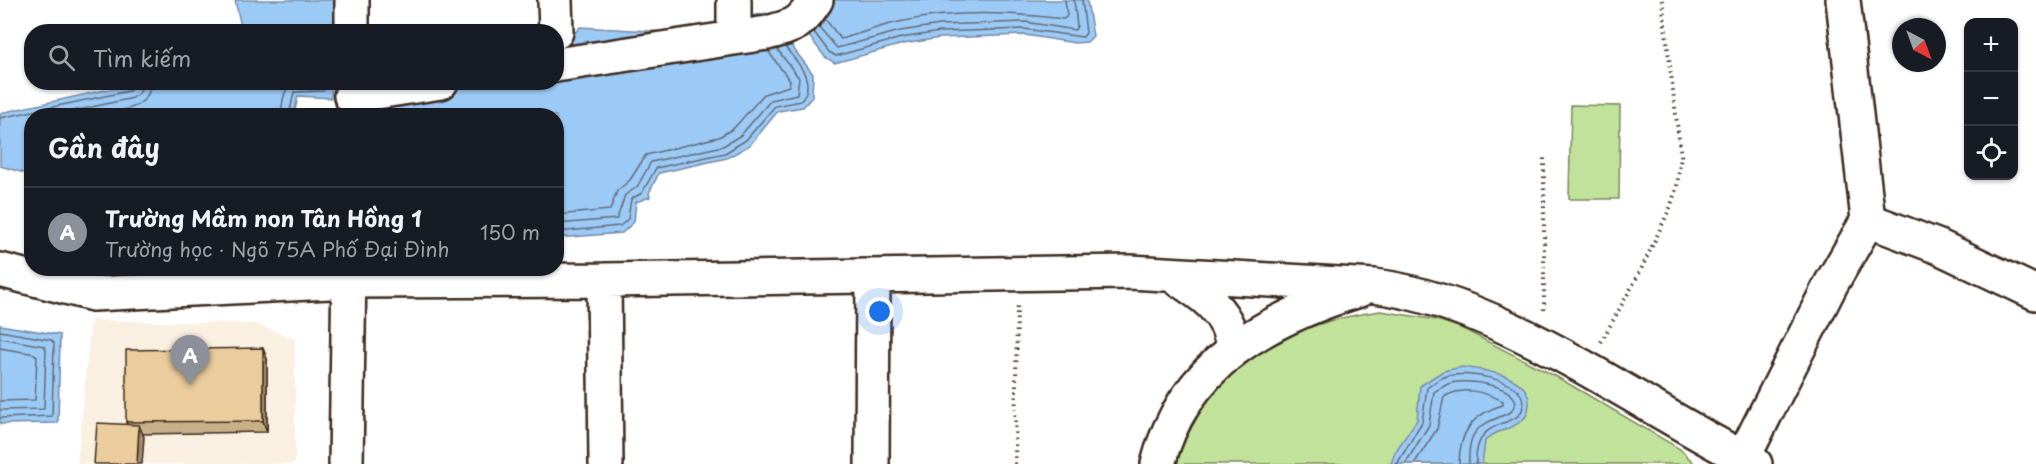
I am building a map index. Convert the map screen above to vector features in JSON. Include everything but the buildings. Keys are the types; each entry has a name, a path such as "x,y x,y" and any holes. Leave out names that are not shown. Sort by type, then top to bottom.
{"street":[{"path":"351,24 352,0"},
{"path":"555,0 556,24"},
{"path":"734,0 734,38"},
{"path":"564,56 734,38 790,27 805,19 816,0"},
{"path":"400,276 604,280 1130,273 1404,289 1438,300 1540,344 1746,462 1831,284 1868,220 1843,0"},
{"path":"351,98 396,90"},
{"path":"1868,220 1939,248 2036,293"},
{"path":"0,270 93,294 336,276"},
{"path":"1172,275 1203,295 1217,308 1228,323 1233,350"},
{"path":"346,464 349,276"},
{"path":"872,464 873,277"},
{"path":"604,280 606,464"},
{"path":"1158,464 1172,418 1191,390 1233,350 1278,322 1324,301 1374,286"}],"path":[{"path":"1595,350 1639,274 1677,186 1681,156 1662,0"},
{"path":"1544,156 1544,311"},
{"path":"1015,464 1018,274"}],"shaded area":[{"path":"91,320 256,324 295,339 295,464 77,464"}],"green space":[{"path":"1571,105 1620,106 1619,199 1569,199"},
{"path":"1381,311 1437,320 1461,328 1557,377 1680,449 1695,464 1175,464 1190,430 1208,401 1229,376 1254,356 1281,340 1311,327 1345,317"}],"water":[{"path":"235,0 335,0 333,24 240,24"},
{"path":"799,0 1087,0 1093,36 1087,42 1075,43 1025,35 940,38 903,44 835,63 825,57 799,23"},
{"path":"766,13 813,74 812,97 803,107 778,111 750,145 727,158 659,173 649,193 650,197 636,202 634,222 622,233 564,237 564,108 370,108 370,104 382,90 564,90 564,57 573,35 580,27 668,32"},
{"path":"105,90 332,90 331,98 298,96 295,108 24,108 24,173 0,166 0,113"},
{"path":"0,325 60,335 58,423 0,424"},
{"path":"1462,367 1493,372 1523,387 1528,395 1529,405 1525,418 1485,441 1482,464 1391,464 1395,452 1417,420 1420,386 1443,371"}],"place":[{"name":"Trường Mầm non Tân Hồng 1","path":"190,385"}]}
